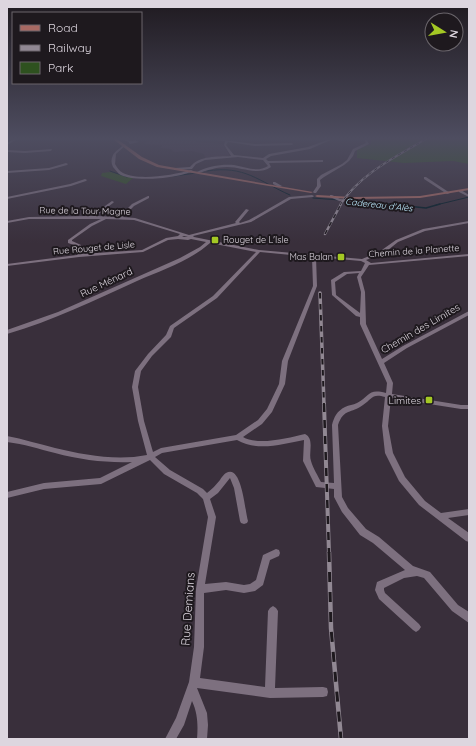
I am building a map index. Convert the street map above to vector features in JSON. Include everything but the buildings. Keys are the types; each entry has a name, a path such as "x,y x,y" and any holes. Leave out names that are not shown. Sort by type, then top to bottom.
{"main road":[{"path":"212,174 331,196 366,198 420,197 469,189"},
{"path":"315,194 366,198"}],"street":[{"path":"124,174 131,177 169,176 179,174"},
{"path":"182,236 184,240 237,225 290,198 315,194 319,186 318,180 326,174"},
{"path":"425,178 448,193"},
{"path":"7,198 71,185 85,180"},
{"path":"460,191 469,196"},
{"path":"331,196 339,200 353,202"},
{"path":"120,218 133,205 148,197"},
{"path":"92,217 112,202"},
{"path":"237,225 276,202"},
{"path":"237,225 237,222 247,210"},
{"name":"Rue de la Tour Magne","path":"7,222 29,218 92,217 134,219 182,236"},
{"path":"79,256 79,244 70,242 70,240 91,225 106,218"},
{"path":"191,237 259,251 362,260 381,253 397,241 424,230 469,222"},
{"name":"Rue Rouget de Lisle","path":"7,265 79,256 143,251 167,239 182,236"},
{"name":"Rue Ménard","path":"7,332 60,313 182,258 202,248 210,241"},
{"path":"244,521 240,510 235,476 231,474 228,475 215,491 206,498 200,491 167,472 151,457 141,421 134,387 138,371 150,354 169,336 172,327 215,297 259,251"},
{"name":"Chemin de la Planette","path":"362,260 367,264 469,255"},
{"path":"7,495 44,486 101,481 161,451 238,437 260,422 270,410 282,384 285,361 314,286 311,256"},
{"path":"367,264 360,272 359,277 363,292 363,315 365,328 390,383 390,396 385,426 389,453 402,479 422,503 469,538"},
{"path":"360,272 346,273 333,281 334,295 358,315 363,315"},
{"name":"Chemin des Limites","path":"381,362 405,347 469,313"},
{"path":"416,572 376,540 363,532 341,503 336,486 335,425 338,416 348,409 359,405 372,394 379,393 390,396 469,407"},
{"path":"238,437 246,442 272,444 305,436 307,439 307,461 319,485 336,486"},
{"path":"7,440 88,456 132,460 151,457"},
{"name":"Rue Demians","path":"170,739 180,721 193,686 199,647 200,589 212,517 206,498"},
{"path":"440,516 469,512"},
{"path":"200,589 226,586 244,589 252,588 260,582 266,558 276,553"},
{"path":"416,628 382,596 379,590 380,585 403,574 416,572 427,574 456,608 469,618"},
{"path":"270,694 273,611"},
{"path":"202,739 204,723 200,705 193,686 270,694 323,692"}],"green space":[{"path":"102,174 117,174 133,178 126,184 101,176"}],"waterway":[{"name":"Cadereau d'Alès","path":"118,174 127,177"},
{"name":"Cadereau d'Alès","path":"174,176 190,174"},
{"name":"Cadereau d'Alès","path":"246,174 290,195"},
{"name":"Cadereau d'Alès","path":"439,204 469,197"},
{"name":"Cadereau d'Alès","path":"313,198 339,200"},
{"name":"Cadereau d'Alès","path":"352,201 395,205"},
{"name":"Cadereau d'Alès","path":"388,204 395,205"},
{"name":"Cadereau d'Alès","path":"395,205 426,208 439,204"}],"railway":[{"path":"340,205 348,194 370,174"},
{"path":"325,234 341,204"},
{"path":"320,293 324,405"},
{"path":"324,404 329,553"},
{"path":"329,552 331,628 341,739"}],"place":[{"name":"Rouget de L'Isle","path":"215,240"},
{"name":"Mas Balan","path":"341,257"},
{"name":"Limites","path":"429,400"}]}
